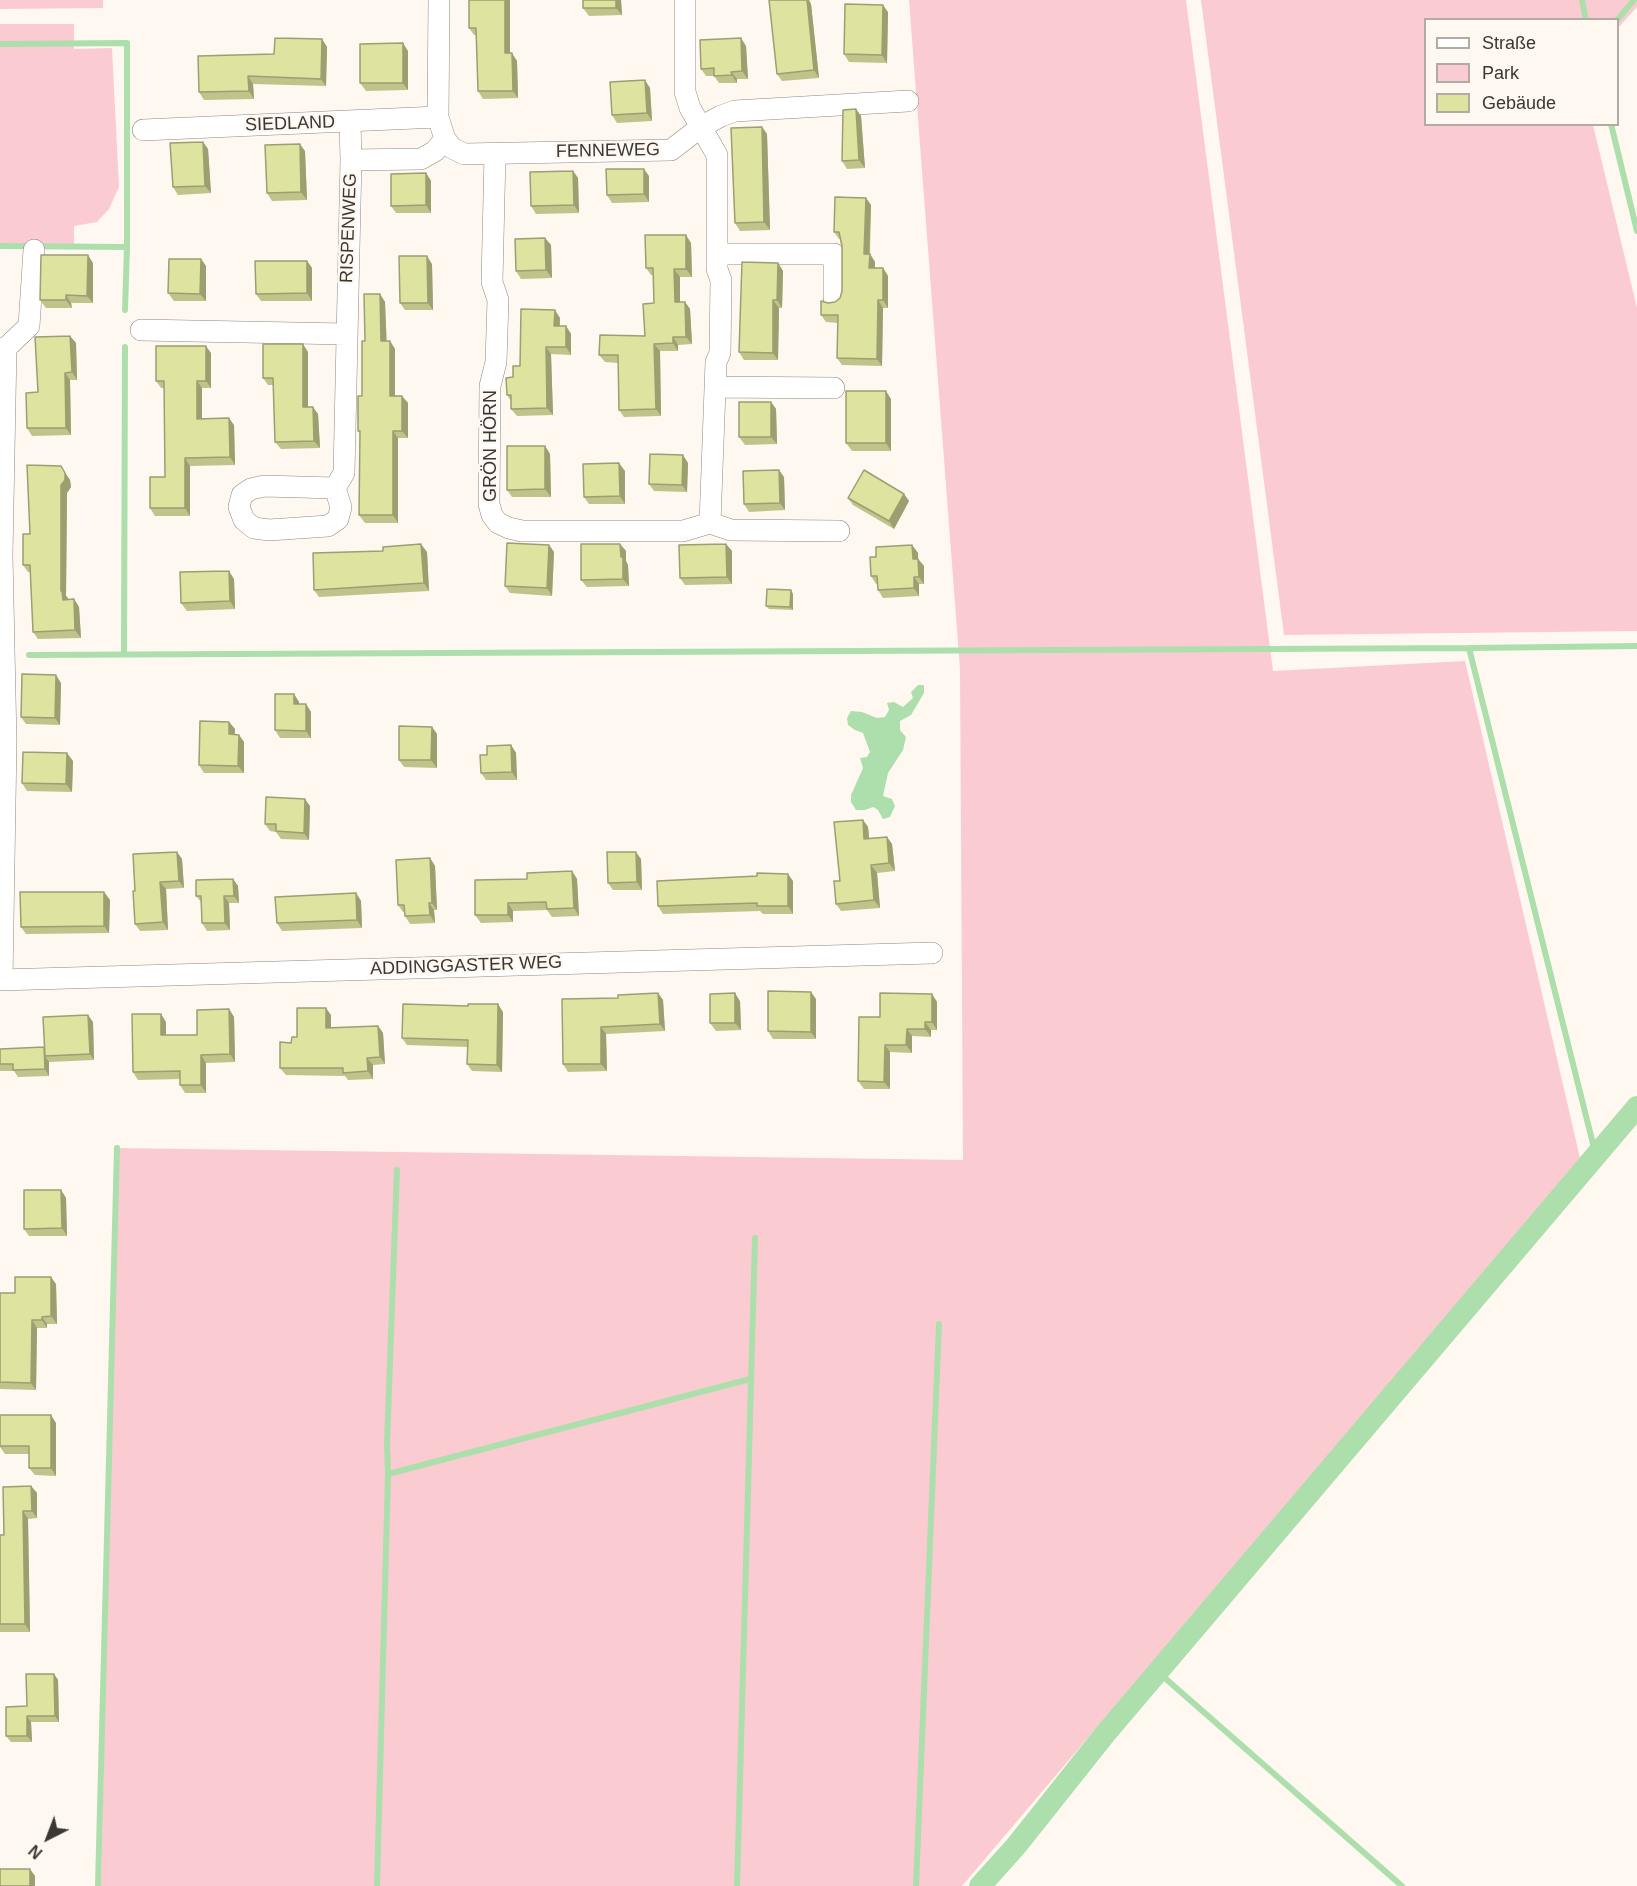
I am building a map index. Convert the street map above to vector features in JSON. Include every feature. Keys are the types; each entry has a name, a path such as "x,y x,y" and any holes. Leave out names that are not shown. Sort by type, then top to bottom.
{"street":[{"path":"351,160 421,159 435,151 445,139 438,117 439,0"},
{"path":"685,0 685,92 690,108 717,155 717,269 721,280 720,353 716,362 710,523"},
{"name":"FENNEWEG","path":"445,139 452,148 464,154 671,150 701,127 735,111 908,101"},
{"name":"SIEDLAND","path":"142,130 438,117"},
{"name":"RISPENWEG","path":"335,488 344,473 350,122"},
{"name":"GRÖN HÖRN","path":"495,154 492,282 498,300 496,362 490,386 489,504 492,515 498,523 522,531 683,531 710,523 731,530 839,531"},
{"path":"1,980 3,348 29,326 34,250"},
{"path":"717,254 834,254 834,298"},
{"path":"141,330 346,334"},
{"path":"715,387 834,388"},
{"name":"ADDINGGASTER WEG","path":"1,980 932,953"}],"green space":[{"path":"0,0 103,0 103,8 0,9"},
{"path":"909,0 1186,0 1273,671 1465,661 1580,1158 962,1886 101,1886 117,1148 963,1160 960,669"},
{"path":"1201,0 1637,0 1637,7 1619,27 1619,18 1424,18 1424,126 1593,126 1637,308 1637,631 1284,635"},
{"path":"0,24 74,24 74,49 112,48 119,187 109,209 97,222 74,226 74,247 0,246"}],"shaded area":[{"path":"918,685 924,685 924,693 911,715 900,721 900,730 906,737 903,750 888,773 883,796 892,799 895,806 890,817 883,819 878,810 873,807 856,810 851,802 851,795 863,768 860,758 867,757 870,752 863,733 848,725 847,718 851,711 862,712 877,718 885,717 889,710 887,703 894,702 903,707 913,698 911,692"}],"building":[{"path":"469,0 505,0 505,53 512,53 513,91 478,91 476,28 469,28"},
{"path":"583,0 616,0 616,8 583,8"},
{"path":"769,0 807,0 814,70 777,74"},
{"path":"845,4 883,5 882,55 844,54"},
{"path":"275,38 322,39 321,79 248,76 249,91 199,92 198,56 274,54"},
{"path":"741,38 742,71 731,72 732,75 714,76 714,68 701,69 700,40"},
{"path":"403,43 403,83 360,83 360,44"},
{"path":"645,80 647,113 612,115 610,82"},
{"path":"856,109 859,160 842,161 843,110"},
{"path":"762,127 764,222 735,223 731,128"},
{"path":"203,142 205,186 173,187 170,143"},
{"path":"300,144 301,192 267,193 265,145"},
{"path":"606,169 644,169 644,194 607,195"},
{"path":"573,171 574,205 531,206 530,172"},
{"path":"426,173 426,205 391,206 391,174"},
{"path":"835,197 866,198 864,254 870,254 869,268 883,268 883,300 878,300 877,359 837,358 838,315 821,315 821,301 835,302 840,298 842,291 842,246 839,232 834,232"},
{"path":"645,235 686,235 686,269 674,269 675,302 685,302 686,337 673,337 673,343 654,344 656,409 619,410 618,355 599,355 600,335 645,336 643,304 654,303 653,268 646,268"},
{"path":"545,238 546,270 516,271 515,239"},
{"path":"41,255 88,255 87,296 66,295 66,300 40,300"},
{"path":"399,256 427,256 428,303 400,303"},
{"path":"169,259 201,259 200,294 168,293"},
{"path":"255,261 307,261 307,293 256,294"},
{"path":"742,262 778,263 777,300 773,300 773,353 739,352"},
{"path":"364,294 380,294 381,341 390,341 390,396 402,396 402,431 393,431 393,515 359,515 358,396 362,396 362,341 365,341"},
{"path":"521,309 555,310 554,326 566,326 566,347 546,347 547,408 511,409 511,395 507,395 506,378 513,377 513,366 520,366"},
{"path":"70,336 72,372 65,373 66,428 27,428 26,393 38,392 35,337"},
{"path":"263,344 303,344 303,407 313,407 314,441 275,442 273,378 263,378"},
{"path":"156,346 206,346 206,381 197,381 197,419 229,418 230,457 185,458 185,508 150,508 150,477 165,477 164,381 156,381"},
{"path":"846,391 886,391 886,443 846,443"},
{"path":"739,402 771,402 771,437 739,437"},
{"path":"507,446 545,446 545,489 507,490"},
{"path":"650,454 683,455 682,485 649,484"},
{"path":"619,463 620,496 584,497 583,464"},
{"path":"27,465 61,466 65,473 65,480 61,485 61,591 63,600 74,599 75,630 33,632 30,565 23,565 23,534 30,534"},
{"path":"779,470 780,503 744,504 743,471"},
{"path":"864,470 904,494 889,521 848,498"},
{"path":"507,543 549,545 547,588 505,586"},
{"path":"421,544 424,583 314,590 313,553 383,551 383,547"},
{"path":"581,544 620,544 621,557 623,557 623,579 581,580"},
{"path":"726,544 727,577 680,578 679,545"},
{"path":"912,545 913,559 918,559 919,577 914,577 914,588 878,590 877,576 871,576 870,557 876,557 876,547"},
{"path":"229,571 230,601 181,603 180,572"},
{"path":"767,589 791,590 790,607 766,606"},
{"path":"22,674 56,675 55,718 21,717"},
{"path":"275,694 294,694 294,704 306,704 306,731 275,730"},
{"path":"200,721 229,722 229,734 239,735 238,766 199,765"},
{"path":"399,726 432,727 431,760 399,760"},
{"path":"511,745 512,772 481,773 480,755 487,755 487,746"},
{"path":"23,752 67,753 66,784 22,783"},
{"path":"266,797 305,799 304,833 276,831 276,824 265,824"},
{"path":"863,820 864,839 887,837 889,863 871,865 874,900 836,904 834,881 840,881 834,822"},
{"path":"177,852 179,881 160,882 163,922 135,924 133,854"},
{"path":"607,852 636,852 637,882 608,883"},
{"path":"430,858 432,903 429,903 430,915 405,916 404,905 398,905 396,860"},
{"path":"572,871 574,908 547,909 546,902 508,903 508,915 475,915 475,880 527,879 527,873"},
{"path":"757,873 788,874 788,906 757,906 757,903 658,906 657,881 757,876"},
{"path":"233,879 234,896 224,896 225,923 202,923 201,896 196,896 196,880"},
{"path":"20,892 104,892 104,926 21,927"},
{"path":"356,893 357,920 277,923 275,897"},
{"path":"768,991 811,992 811,1032 768,1031"},
{"path":"658,993 660,1024 601,1027 601,1064 563,1064 562,999 618,998 618,995"},
{"path":"735,993 735,1023 710,1023 710,994"},
{"path":"880,993 932,994 932,1022 925,1022 925,1029 907,1029 906,1045 885,1045 884,1082 858,1081 859,1017 880,1017"},
{"path":"403,1004 468,1006 468,1004 498,1004 497,1065 467,1064 468,1040 402,1038"},
{"path":"297,1008 326,1008 326,1028 378,1026 380,1057 367,1058 368,1071 343,1073 343,1068 280,1068 280,1042 291,1043 292,1037 297,1037"},
{"path":"229,1009 230,1054 201,1055 201,1085 180,1085 180,1071 133,1072 132,1014 161,1014 161,1035 197,1035 197,1010"},
{"path":"88,1015 90,1054 45,1056 43,1017"},
{"path":"44,1047 45,1069 13,1070 13,1064 0,1064 0,1049"},
{"path":"24,1190 61,1190 62,1228 24,1229"},
{"path":"15,1277 51,1277 51,1316 42,1317 42,1320 32,1320 31,1383 0,1382 0,1293 15,1293"},
{"path":"0,1415 51,1415 51,1468 29,1468 29,1446 0,1446"},
{"path":"31,1486 32,1511 23,1511 25,1624 0,1624 0,1535 4,1535 3,1487"},
{"path":"26,1674 54,1674 55,1716 27,1716 27,1736 6,1736 6,1707 27,1706"},
{"path":"0,1869 30,1869 30,1886 0,1886"}],"waterway":[{"path":"1582,0 1586,18"},
{"path":"1619,18 1634,0"},
{"path":"0,44 127,43 127,247"},
{"path":"1611,126 1637,231"},
{"path":"0,246 127,247 125,310"},
{"path":"124,653 125,347"},
{"path":"1469,648 1637,646"},
{"path":"29,655 1469,648 1596,1156"},
{"path":"980,1886 1016,1846 1105,1734 1637,1107"},
{"path":"98,1886 117,1148"},
{"path":"388,1474 387,1443 397,1170"},
{"path":"737,1886 755,1238"},
{"path":"916,1886 939,1324"},
{"path":"377,1886 388,1474 750,1379"},
{"path":"1158,1672 1402,1886"}]}
